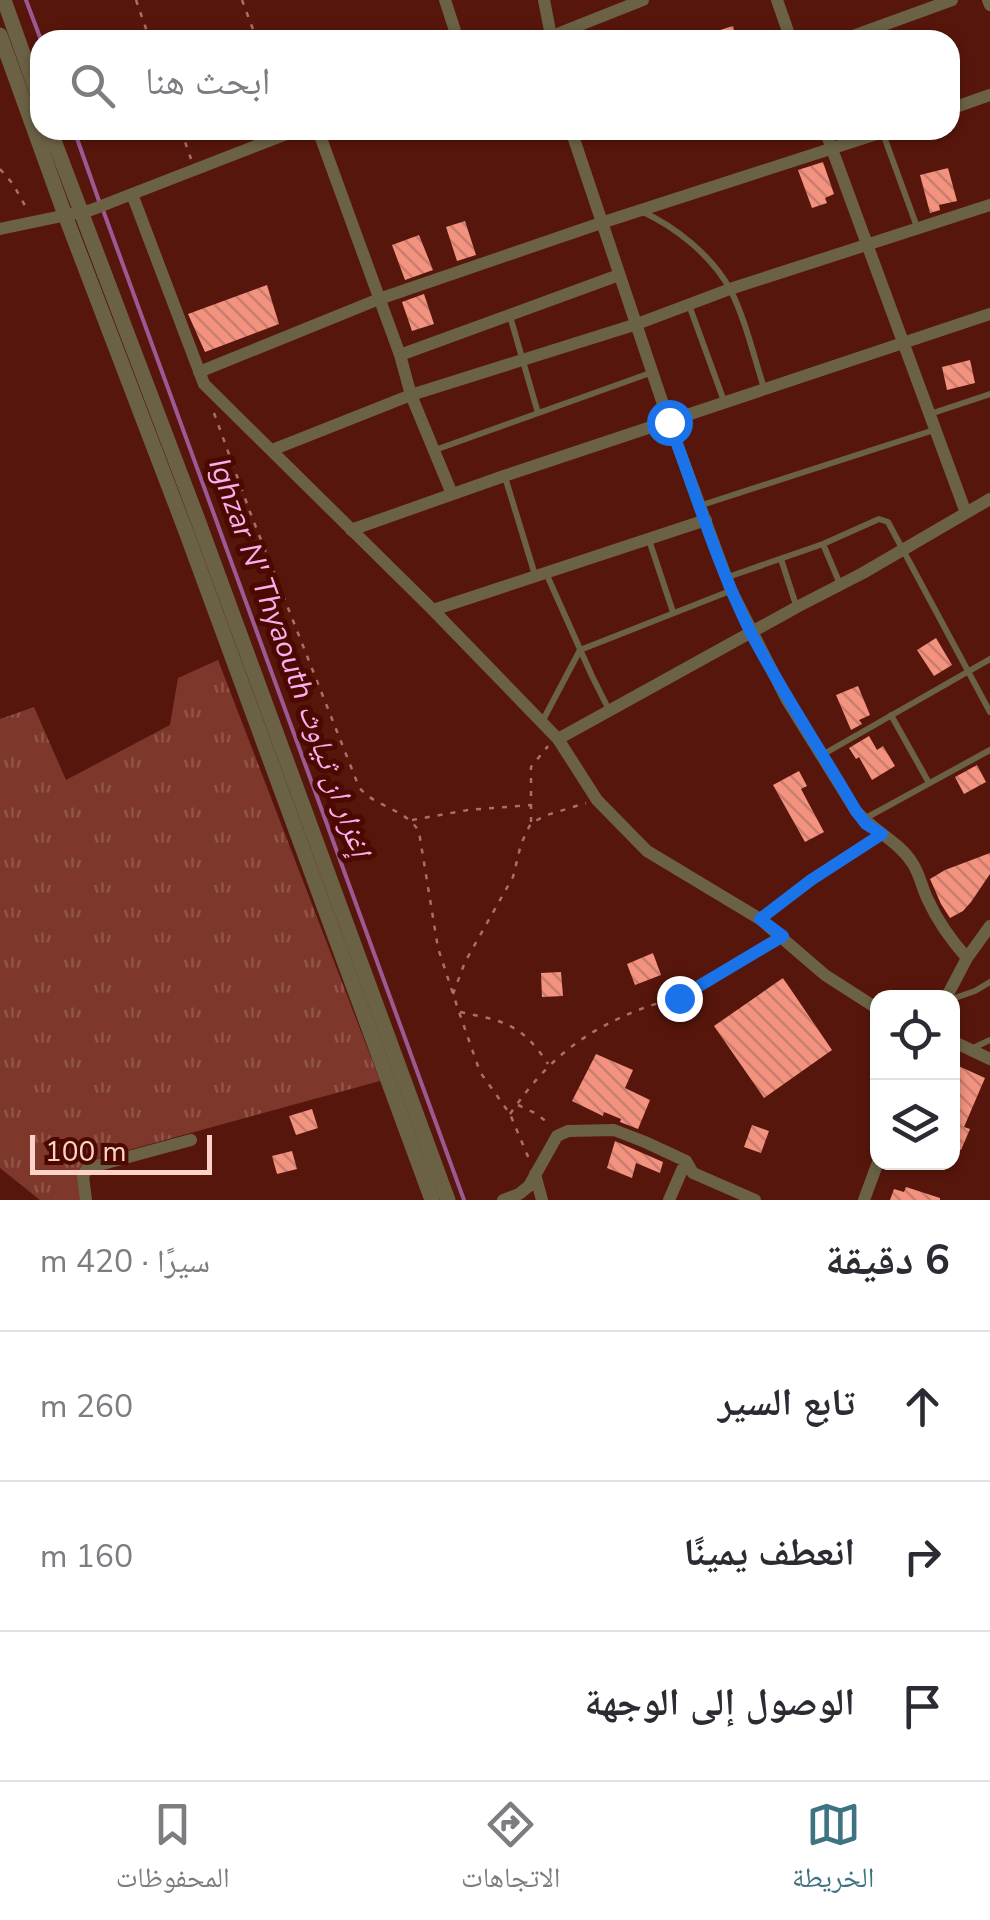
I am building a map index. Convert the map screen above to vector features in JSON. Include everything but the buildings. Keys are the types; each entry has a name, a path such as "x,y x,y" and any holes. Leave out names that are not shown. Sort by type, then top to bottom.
{"street":[{"path":"4,0 30,74"},
{"path":"445,0 455,30"},
{"path":"544,0 546,30"},
{"path":"567,30 643,0"},
{"path":"777,0 788,30"},
{"path":"871,30 952,0"},
{"path":"0,35 30,103"},
{"path":"960,106 990,95"},
{"path":"46,140 198,520 448,1200"},
{"path":"53,140 185,530 432,1200"},
{"path":"0,230 108,204 272,140"},
{"path":"322,140 411,395 452,494"},
{"path":"577,140 669,422 729,584 752,633 788,700 863,820 898,845 912,862 938,920 967,958"},
{"path":"828,140 966,513"},
{"path":"201,378 379,300 859,140"},
{"path":"132,194 201,378 558,739 597,800 647,852 760,919 826,976 870,1004"},
{"path":"272,450 411,395 637,324 730,289 990,205"},
{"path":"400,355 619,276"},
{"path":"351,530 990,314"},
{"path":"558,739 990,500"},
{"path":"433,610 706,520"},
{"path":"953,990 967,958 990,926"},
{"path":"960,1044 990,1059"},
{"path":"503,1200 528,1186 556,1136 568,1131 614,1130 686,1161 693,1172 755,1200"},
{"path":"86,1200 83,1176 88,1168 191,1140"},
{"path":"669,1200 686,1161"},
{"path":"864,1200 875,1170"},
{"path":"535,1174 542,1200"}],"lane":[{"path":"887,140 918,230"},
{"path":"640,210 680,234 730,289 764,388"},
{"path":"689,304 724,402"},
{"path":"509,315 538,413"},
{"path":"434,450 654,372"},
{"path":"928,414 990,394"},
{"path":"700,506 934,430"},
{"path":"504,476 541,574 610,712"},
{"path":"542,722 580,650 878,518 895,531 990,712"},
{"path":"648,539 673,612"},
{"path":"823,544 840,584"},
{"path":"780,559 797,607"},
{"path":"822,755 990,659"},
{"path":"891,715 929,783"},
{"path":"863,820 990,750"},
{"path":"960,995 990,982"},
{"path":"972,1048 990,1040"}],"path":[{"path":"136,0 146,30"},
{"path":"242,0 253,30"},
{"path":"184,140 195,170"},
{"path":"0,168 14,184 33,222"},
{"path":"201,378 359,787 366,796 411,820 419,832 438,948 459,1012 480,1072 510,1114 535,1174"},
{"path":"453,994 465,962 513,877 521,844 532,823 531,767 544,748 558,739"},
{"path":"532,823 597,800"},
{"path":"411,820 531,805"},
{"path":"760,919 882,834"},
{"path":"510,1114 548,1065 586,1036 645,1008 688,994 783,936"},
{"path":"459,1012 499,1020 524,1033 548,1065"},
{"path":"517,1104 548,1122 556,1136"}],"green space":[{"path":"218,660 380,1081 85,1162 91,1200 40,1200 0,1168 0,719 34,707 66,780 170,725 178,678"}],"waterway":[{"name":"Ighzar N' Thyaouth إغزار ان ثياوث","path":"26,0 37,30"},
{"name":"Ighzar N' Thyaouth إغزار ان ثياوث","path":"78,140 99,201"},
{"name":"Ighzar N' Thyaouth إغزار ان ثياوث","path":"103,210 464,1200"}],"route":[{"path":"669,422 731,590 752,633 856,811 866,824 882,834 760,919 783,936 679,998"}]}
